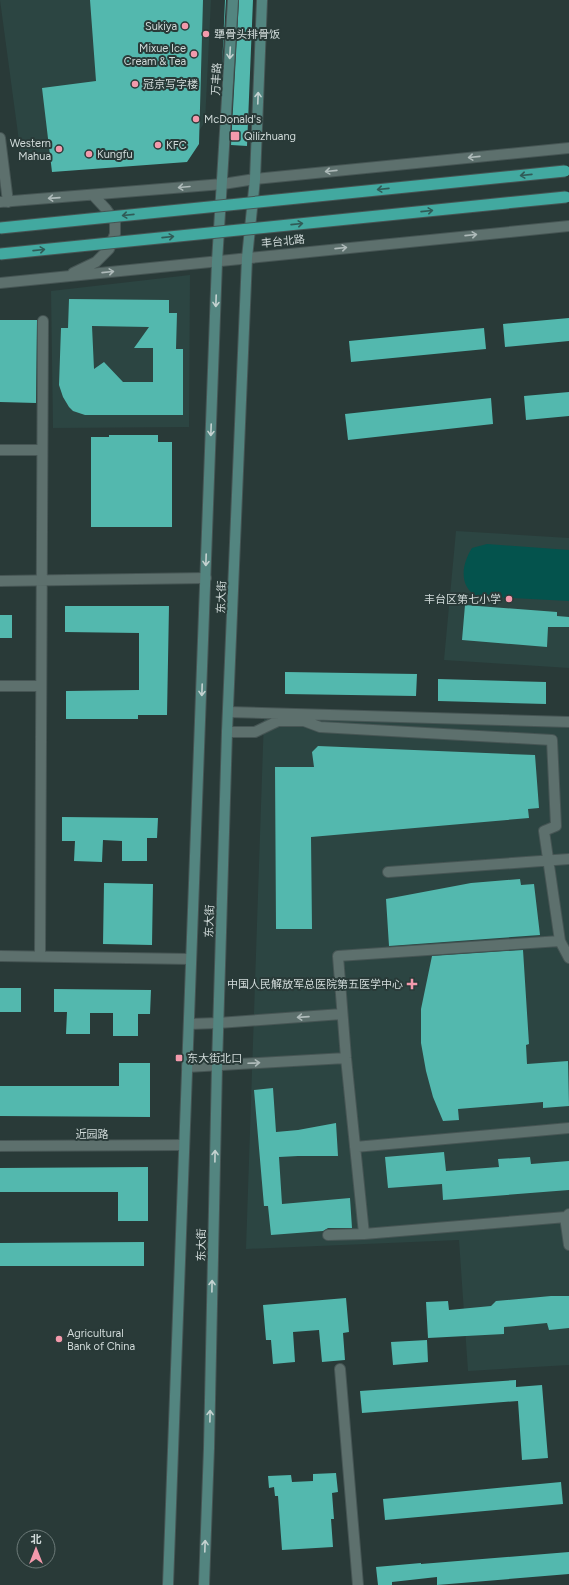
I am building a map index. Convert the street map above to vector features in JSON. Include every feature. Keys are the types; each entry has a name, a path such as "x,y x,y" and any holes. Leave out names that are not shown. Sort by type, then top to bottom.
{"highway":[{"path":"0,228 565,171"},
{"name":"丰台北路","path":"0,254 566,197"}],"main road":[{"name":"万丰路","path":"217,262 233,0"},
{"path":"255,179 262,0"},
{"name":"东大街","path":"204,1585 209,1448 218,1023 228,712 247,258 255,179"},
{"name":"东大街","path":"168,1585 217,262"}],"street":[{"path":"0,138 4,202 222,184 255,179 569,148"},
{"path":"66,276 96,262 109,249 115,234 115,222 106,209 93,195"},
{"name":"丰台北路","path":"0,283 569,226"},
{"path":"40,956 43,321"},
{"path":"0,450 42,450"},
{"path":"0,581 42,582 206,578"},
{"path":"0,686 41,686"},
{"path":"228,712 569,722"},
{"path":"228,732 255,732 278,721 304,721 320,728 552,740 556,826 544,831 560,941 569,958"},
{"path":"388,872 569,859"},
{"path":"364,1234 346,1058 338,956 560,941"},
{"path":"0,956 191,959"},
{"path":"189,1024 342,1014"},
{"path":"187,1067 346,1058"},
{"path":"355,1147 569,1128"},
{"name":"近园路","path":"0,1146 184,1145"},
{"path":"328,1235 364,1234 567,1216 569,1245"},
{"path":"340,1369 358,1585"}],"shaded area":[{"name":"冠京写字楼","path":"0,0 211,0 205,122 190,144 21,156"},
{"path":"190,275 189,427 53,428 51,291"},
{"name":"丰台区第七小学","path":"456,531 569,538 569,668 444,660"},
{"path":"487,544 569,550 569,601 476,596 467,587 464,577 464,567 472,548"},
{"name":"中国人民解放军总医院第五医学中心","path":"264,717 569,727 569,1365 468,1371 459,1240 246,1249"}],"building":[{"name":"冠京写字楼","path":"90,0 203,0 199,144 187,162 52,172 42,88 96,81"},
{"path":"225,0 226,0 222,69"},
{"path":"239,0 253,0 247,146 231,145"},
{"path":"69,299 169,300 169,313 177,313 176,349 183,349 183,415 85,415 73,411 63,397 59,385 61,328 68,328","holes":["92,326 149,327 134,348 153,348 153,382 123,382 104,362 94,369"]},
{"path":"569,318 569,341 505,347 503,324"},
{"path":"0,320 37,320 36,403 0,402"},
{"path":"484,328 486,349 351,362 349,341"},
{"path":"569,392 569,416 526,420 524,396"},
{"path":"491,398 493,424 348,440 345,414"},
{"path":"109,435 158,435 158,442 172,442 172,527 91,527 91,437 109,437"},
{"path":"465,605 557,612 557,616 569,617 569,627 548,627 547,647 462,640"},
{"path":"65,606 169,606 167,715 138,715 138,719 66,719 66,691 139,690 139,633 65,632"},
{"path":"0,615 12,615 12,638 0,638"},
{"path":"285,672 417,674 416,696 285,694"},
{"path":"438,679 546,682 546,704 438,701"},
{"path":"318,746 535,755 539,808 528,809 529,818 311,837 312,929 276,929 275,767 314,767 312,752"},
{"path":"62,817 158,818 157,838 147,838 147,861 122,861 122,841 103,840 102,862 74,861 75,841 62,841"},
{"path":"520,879 521,885 534,884 540,935 389,946 386,899 471,883"},
{"path":"104,883 153,884 152,945 103,944"},
{"path":"523,950 529,1044 526,1045 527,1064 568,1061 569,1106 543,1108 543,1102 458,1109 459,1120 443,1121 433,1097 421,1043 421,1009 432,956"},
{"path":"0,988 21,988 21,1012 0,1012"},
{"path":"54,989 151,990 150,1014 138,1014 138,1036 113,1036 113,1013 90,1013 90,1034 66,1034 67,1012 54,1012"},
{"path":"119,1063 150,1063 150,1117 0,1116 0,1086 119,1086"},
{"path":"273,1088 276,1132 298,1130 336,1123 338,1156 279,1157 282,1204 350,1198 352,1228 328,1228 323,1231 271,1235 268,1206 264,1206 254,1090"},
{"path":"444,1152 446,1171 499,1167 498,1159 530,1157 531,1164 569,1161 569,1190 443,1200 442,1184 388,1188 385,1157"},
{"path":"148,1167 148,1221 118,1221 118,1192 0,1192 0,1168"},
{"path":"144,1242 144,1266 0,1266 0,1243"},
{"path":"551,1296 569,1296 569,1328 549,1330 547,1323 504,1327 504,1334 428,1338 426,1302 448,1301 449,1310 491,1306 496,1301"},
{"path":"346,1298 349,1332 343,1333 345,1360 322,1362 319,1330 293,1332 295,1362 273,1364 271,1340 266,1340 263,1305"},
{"path":"427,1340 428,1362 393,1365 391,1342"},
{"path":"516,1380 516,1387 542,1385 548,1458 522,1460 518,1401 362,1413 360,1391"},
{"path":"336,1473 338,1492 332,1493 334,1519 331,1519 333,1547 282,1550 278,1496 275,1496 274,1487 269,1488 268,1476 291,1475 292,1482 313,1481 313,1474"},
{"path":"561,1482 563,1504 385,1520 383,1499"},
{"path":"569,1552 569,1574 437,1585 437,1577 392,1582 392,1585 378,1585 376,1567"}],"place":[{"name":"Sukiya","path":"185,26"},
{"name":"犟骨头排骨饭","path":"206,34"},
{"name":"Mixue Ice Cream & Tea","path":"194,54"},
{"name":"冠京写字楼","path":"135,84"},
{"name":"McDonald's","path":"196,119"},
{"name":"Qilizhuang","path":"235,136"},
{"name":"KFC","path":"158,145"},
{"name":"Western Mahua","path":"59,149"},
{"name":"Kungfu","path":"89,154"},
{"name":"丰台区第七小学","path":"509,599"},
{"name":"中国人民解放军总医院第五医学中心","path":"412,984"},
{"name":"东大街北口","path":"179,1058"},
{"name":"Agricultural Bank of China","path":"59,1339"}]}
